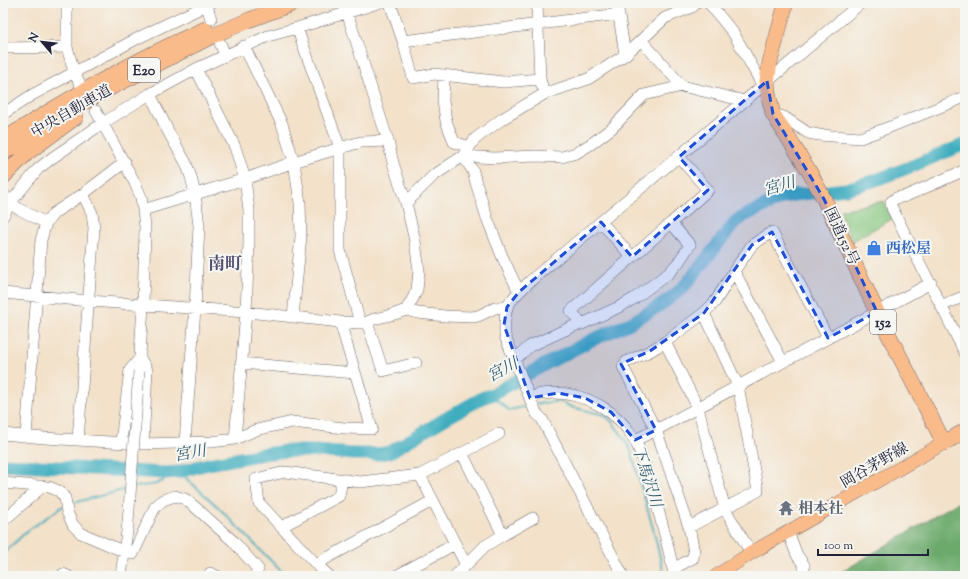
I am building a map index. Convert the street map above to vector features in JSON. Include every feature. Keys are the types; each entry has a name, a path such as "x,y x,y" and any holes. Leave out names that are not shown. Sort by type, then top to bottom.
{"highway":[{"name":"中央自動車道","path":"3,140 90,86 139,60 184,38 266,3"},
{"name":"中央自動車道","path":"3,153 95,96 193,45 249,20 294,3"},
{"name":"国道152号","path":"786,3 765,83 773,114 809,171 824,199 877,312 944,443"},
{"path":"3,177 27,153 81,113 193,45"},
{"path":"944,443 965,431"}],"main road":[{"name":"岡谷茅野線","path":"716,576 751,553 944,443"}],"street":[{"path":"67,3 67,47 74,72 80,84"},
{"path":"3,216 7,198 52,158 103,123 150,94 196,69 268,36 297,28 345,8 378,3"},
{"path":"390,3 403,41 413,78 434,74 504,82 540,79"},
{"path":"537,3 540,79 544,94"},
{"path":"406,203 433,176 466,151 475,139 502,119 544,94 588,79 625,55 665,18 696,3"},
{"path":"709,3 734,34 765,83"},
{"path":"624,576 542,419 537,414 531,401 505,336 504,325 507,307 519,292 861,3"},
{"path":"3,114 32,95 74,72 140,37 208,4 211,19"},
{"path":"345,8 388,141 393,163 406,203 415,241 419,271 417,290 406,310"},
{"path":"403,41 538,24 618,9 625,55"},
{"path":"297,28 340,148 340,250 363,322 383,371 416,363"},
{"path":"641,40 682,86"},
{"path":"220,43 225,55"},
{"path":"244,46 282,124 294,162 300,203 300,236 294,317"},
{"path":"3,48 67,47"},
{"path":"196,69 235,147 245,179 249,210 246,312 235,439"},
{"path":"444,75 443,101 446,121 454,142 466,151 494,158 534,156 562,157 576,153 612,128 644,95 682,86 744,101"},
{"path":"150,94 186,163 195,194 199,226 195,309 185,442"},
{"path":"773,114 784,117 808,132 819,135 860,138 965,97"},
{"path":"96,111 141,197 145,227 140,358 128,524 121,576"},
{"path":"143,210 361,142 388,141"},
{"path":"466,151 486,218 519,292"},
{"path":"582,324 571,310 708,190 679,157"},
{"path":"26,436 41,240 46,223 54,213 83,194 124,162"},
{"path":"965,170 906,196 896,198 891,202 892,208 965,353"},
{"path":"78,440 94,228 92,213 83,194"},
{"path":"7,198 17,208 46,223"},
{"path":"602,222 632,257"},
{"path":"515,362 530,346 620,307 669,273 678,264 690,245 671,223"},
{"path":"531,401 541,394 558,393 573,395 584,398 611,412 623,424 635,440 644,464 663,527 674,572 693,558 694,552 689,527 656,430 623,367 626,362 665,342 704,313 715,302 752,245 772,232 828,338"},
{"path":"734,271 783,362"},
{"path":"635,440 698,408 931,283"},
{"path":"3,293 89,301 246,312 340,322 363,322 406,310 445,316 472,317 478,316 495,308 507,307"},
{"path":"942,306 965,296"},
{"path":"689,527 758,491 738,386 704,313"},
{"path":"3,434 143,444 211,442 235,439 256,430 292,422 344,428 372,429 340,322"},
{"path":"665,342 698,408 725,508 751,553"},
{"path":"120,442 130,370 140,358"},
{"path":"140,358 147,370 143,444"},
{"path":"241,363 355,373"},
{"path":"329,576 258,503 256,479 285,472 360,482 420,475 499,434"},
{"path":"462,453 503,535"},
{"path":"420,475 466,565"},
{"path":"281,527 338,496 342,480"},
{"path":"3,483 43,486 59,491 65,498 67,512 73,525 81,533 133,554 155,507 163,500 175,496 185,499 233,541 258,569 254,576"},
{"path":"3,521 43,486"},
{"path":"316,564 432,501"},
{"path":"455,576 485,546 533,518"},
{"path":"788,532 797,555 804,565 804,576"},
{"path":"396,576 455,544"}],"highlighted area":[{"path":"767,81 773,114 824,199 877,312 828,338 772,232 752,245 704,313 650,351 621,364 656,430 635,440 611,412 585,398 558,393 530,398 504,325 507,307 519,292 601,222 632,257 708,190 679,157"}],"green space":[{"path":"884,201 892,219 852,241 842,218 841,210"},
{"path":"965,498 965,576 839,576 840,573"}],"waterway":[{"name":"宮川","path":"3,464 165,473 178,472 208,464 286,451 318,451 354,454 379,454 390,452 484,397 491,395 592,340 630,323 659,306 677,293 686,284 736,221 744,216 782,198 794,195 846,189 873,181 965,144"},
{"name":"下馬沢川","path":"491,395 509,410 529,406"},
{"name":"下馬沢川","path":"537,404 560,401 571,407 605,415 624,438 631,451 654,532 663,570 663,576"},
{"path":"184,471 186,478 218,507 286,576"},
{"path":"135,487 156,484 163,481 165,473"},
{"path":"69,504 127,489"},
{"path":"3,554 27,531 63,506"}],"place":[{"name":"西松屋","path":"874,248"},
{"name":"相本社","path":"786,508"}],"district":[{"name":"南町","path":"225,263"}]}
